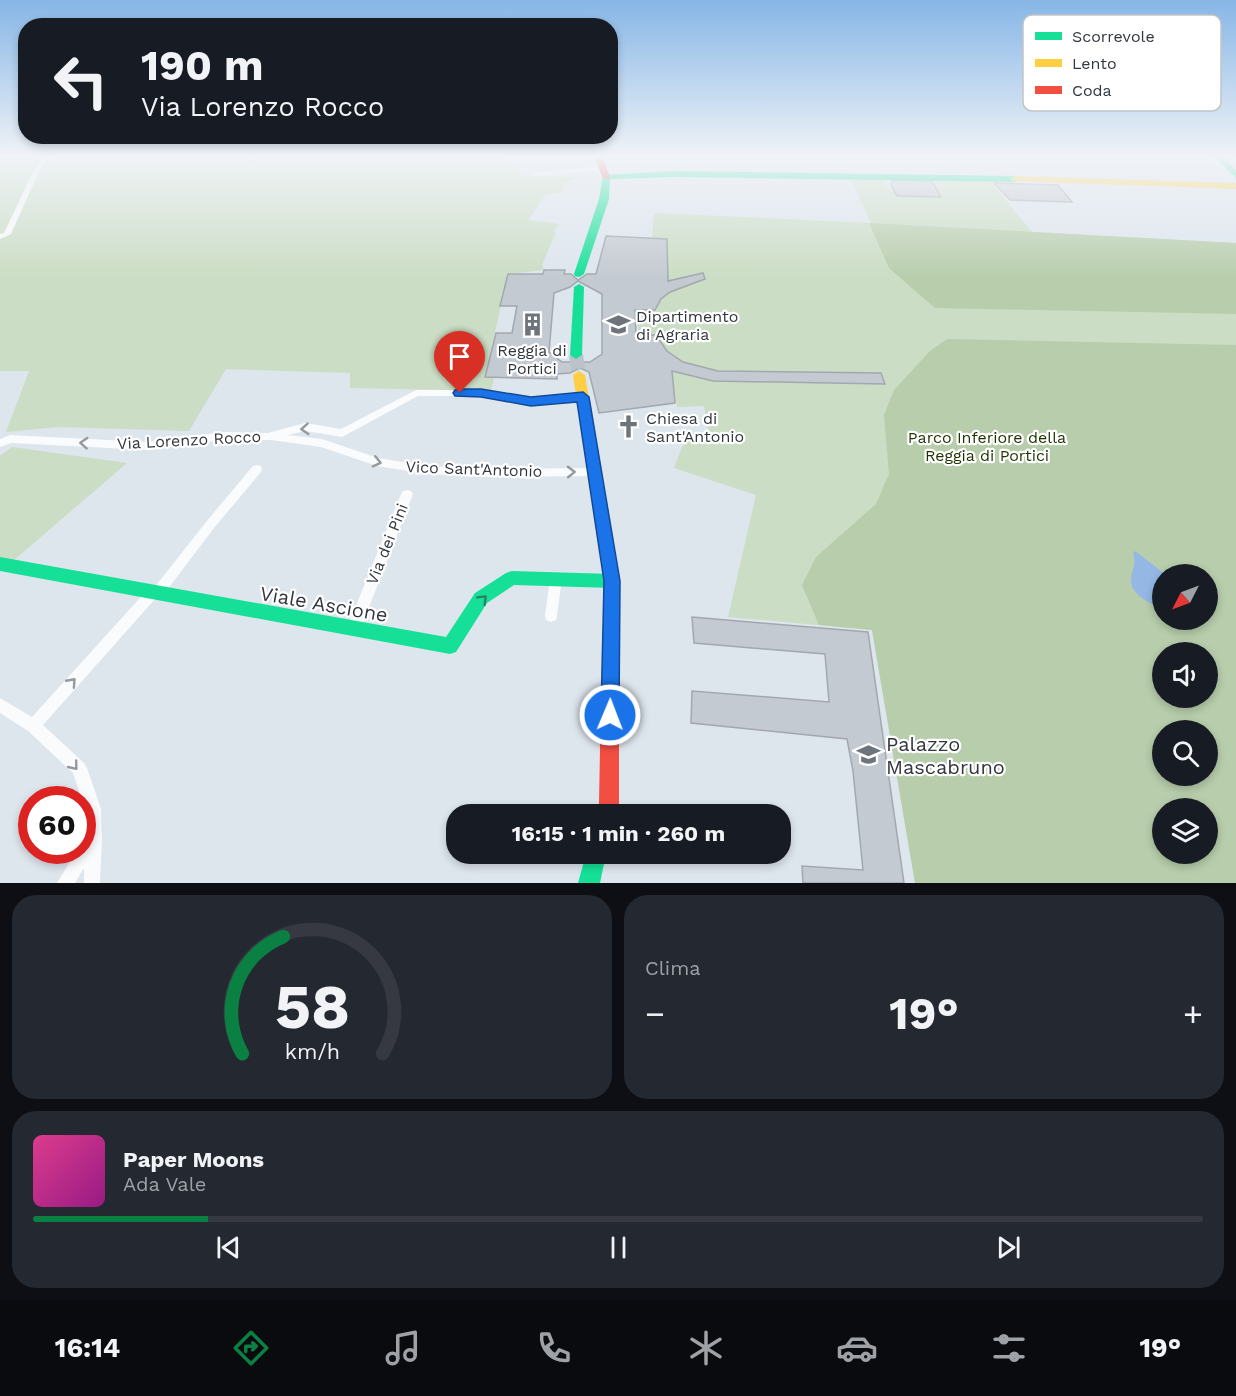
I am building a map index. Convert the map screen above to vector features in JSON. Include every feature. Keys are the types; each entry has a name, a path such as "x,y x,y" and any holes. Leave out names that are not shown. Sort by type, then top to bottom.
{"main road":[{"path":"576,354 579,281 604,196"},
{"path":"579,375 612,581 609,804"},
{"name":"Viale Ascione","path":"0,564 154,594 450,646 481,598 512,578 612,581"},
{"path":"589,883 594,864"}],"street":[{"path":"0,237 7,234 25,196"},
{"name":"Via Lorenzo Rocco","path":"0,442 10,439 148,446 223,436 268,437 305,427 342,433 416,393 481,393 531,402 583,397"},
{"name":"Vico Sant'Antonio","path":"268,437 322,443 377,462 427,471 594,472"},
{"path":"33,726 154,594 257,469"},
{"name":"Via dei Pini","path":"354,628 407,494"},
{"path":"551,616 556,578"},
{"path":"0,705 33,726 79,768 85,786"},
{"path":"65,883 77,864"},
{"path":"92,883 93,864"}],"green space":[{"path":"0,196 544,196 528,220 560,224 554,231 556,232 542,265 544,270 508,274 485,377 494,378 491,391 350,388 350,373 226,369 189,431 58,427 6,432 29,371 0,371"},
{"name":"Parco Inferiore della Reggia di Portici","path":"858,196 1003,196 1032,232 1236,243 1236,883 915,883 872,630 728,617 756,495 674,468 682,447 692,433 704,438 708,429 704,406 677,407 677,403 667,404 640,363 636,288 652,239 654,213 871,223"},
{"path":"869,223 1236,243 1236,314 935,308 889,268"},
{"path":"947,339 1236,345 1236,883 915,883 872,630 819,625 802,585 816,557 876,504 889,474 884,415 894,390 930,351"},
{"path":"12,447 127,463 14,560 0,558 0,456"}],"water":[{"path":"1135,551 1152,564 1152,604 1138,595 1132,586 1133,553"}],"building":[{"path":"1006,196 1067,196 1072,202 1010,200"},
{"name":"Reggia di Portici","path":"606,236 667,239 668,281 703,273 705,279 670,292 661,299 655,310 635,310 636,335 656,335 667,351 683,362 718,371 881,373 885,384 713,381 672,371 675,403 599,413 589,372 580,368 570,373 557,374 557,379 485,377 496,333 512,333 517,306 500,306 508,274 543,274 544,270 565,270 564,274 571,274 578,280 587,274 596,274","holes":["578,281 602,294 602,354 590,362 562,362 549,352 554,293"]},
{"name":"Palazzo Mascabruno","path":"692,617 868,632 904,883 803,883 802,866 863,870 853,771 847,739 691,723 692,691 829,702 825,654 694,643"}],"tunnel":[{"path":"576,355 579,375"}],"traffic: fast":[{"path":"579,274 604,196"},
{"path":"576,355 579,287"},
{"path":"0,564 450,646 481,598 512,578 612,581"},
{"path":"589,883 594,864"}],"traffic: slow":[{"path":"579,375 612,581 610,695"}],"traffic: jam":[{"path":"609,804 610,695"}],"place":[{"name":"Reggia di Portici","path":"532,325"},
{"name":"Dipartimento di Agraria","path":"618,325"},
{"name":"Chiesa di Sant'Antonio","path":"628,427"},
{"name":"Palazzo Mascabruno","path":"868,755"}],"route":[{"path":"460,393 481,393 531,402 583,397 612,581 610,715"}]}
